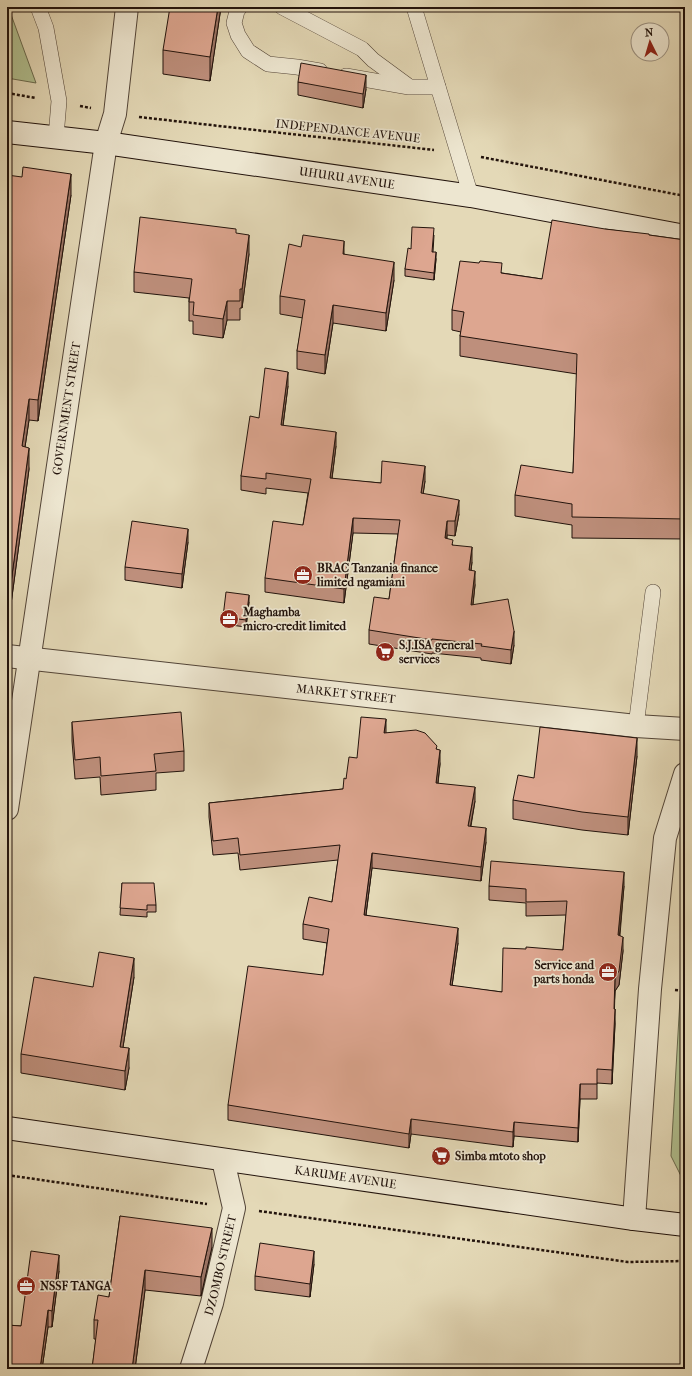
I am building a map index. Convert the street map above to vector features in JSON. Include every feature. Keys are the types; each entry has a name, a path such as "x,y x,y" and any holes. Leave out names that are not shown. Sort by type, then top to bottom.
{"street":[{"name":"GOVERNMENT STREET","path":"7,809 106,143 115,114 127,7"},
{"name":"UHURU AVENUE","path":"7,132 106,143 471,196 685,236"},
{"name":"MARKET STREET","path":"7,656 636,726 685,729"},
{"path":"634,1219 650,989 665,838 685,774"},
{"name":"KARUME AVENUE","path":"7,1128 634,1219 685,1225"},
{"name":"DZOMBO STREET","path":"191,1369 212,1303 234,1208 223,1160"}],"lane":[{"path":"38,7 46,28 59,101 56,137"},
{"path":"240,7 237,11 234,23 238,35 248,51 268,64 297,67 409,87 438,86"},
{"path":"282,7 362,49 409,87"},
{"path":"414,7 471,196"},
{"path":"636,726 653,592"}],"path":[{"name":"INDEPENDANCE AVENUE","path":"7,93 59,101 115,114 458,153 685,196"},
{"path":"7,1175 628,1262 685,1261"}],"green space":[{"path":"7,7 9,9 36,83 7,78"},
{"path":"685,912 685,1184 671,1156"}],"building":[{"path":"170,7 218,7 210,57 163,50"},
{"path":"301,63 366,75 363,94 298,82"},
{"path":"23,167 71,174 38,400 29,399 22,446 29,448 11,583 7,582 7,278 11,247 7,247 7,175 22,177"},
{"path":"140,217 236,229 236,233 249,235 242,289 240,289 240,301 227,301 223,319 193,315 194,302 189,302 192,279 134,272"},
{"path":"552,220 685,240 685,519 572,517 572,504 515,495 521,465 573,473 577,354 460,336 464,312 452,310 460,261 502,263 501,273 542,279"},
{"path":"412,227 434,228 432,252 436,252 434,273 405,269 408,248 411,249"},
{"path":"303,235 344,241 343,254 394,262 386,313 333,305 325,355 297,351 305,300 280,296 289,244 301,247"},
{"path":"265,368 288,372 281,425 336,432 330,478 381,483 382,461 425,466 421,493 459,500 455,521 447,521 445,538 453,540 452,545 472,547 469,570 475,571 471,605 508,599 514,631 511,650 481,646 482,644 432,640 369,630 374,597 389,599 400,520 353,518 344,589 265,578 273,521 303,525 311,479 266,473 266,479 241,476 250,416 259,418"},
{"path":"132,521 188,529 182,574 125,567"},
{"path":"226,592 249,595 246,620 223,617"},
{"path":"181,712 184,751 154,754 156,771 101,776 100,757 75,760 72,722"},
{"path":"361,717 386,719 384,733 416,730 425,733 437,746 436,749 440,750 436,783 475,787 468,826 486,828 481,867 372,853 364,915 458,928 450,985 502,992 503,948 526,949 526,947 563,950 567,901 526,902 526,889 489,886 491,861 624,872 618,935 623,937 619,971 615,977 612,1070 597,1069 597,1084 580,1084 578,1128 514,1122 513,1132 411,1119 409,1134 228,1105 248,966 323,975 329,929 303,924 309,897 332,902 340,845 240,855 238,838 213,841 209,803 343,789 349,757 357,758"},
{"path":"540,727 637,738 628,817 582,812 513,800 518,775 534,778"},
{"path":"122,883 154,883 156,905 147,905 147,910 120,908"},
{"path":"99,952 134,958 120,1047 129,1048 125,1071 21,1054 34,977 93,987"},
{"path":"120,1216 212,1228 201,1277 145,1270 132,1369 92,1369 98,1320 94,1320 98,1295 109,1297"},
{"path":"260,1243 314,1251 310,1284 255,1276"},
{"path":"31,1251 59,1255 52,1311 48,1310 40,1369 7,1369 7,1325 21,1326"}],"place":[{"name":"BRAC Tanzania finance limited ngamiani","path":"303,575"},
{"name":"Maghamba micro-credit limited","path":"229,619"},
{"name":"S.J.ISA general services","path":"385,652"},
{"name":"Service and parts honda","path":"608,972"},
{"name":"Simba mtoto shop","path":"441,1156"},
{"name":"NSSF TANGA","path":"26,1286"}]}
